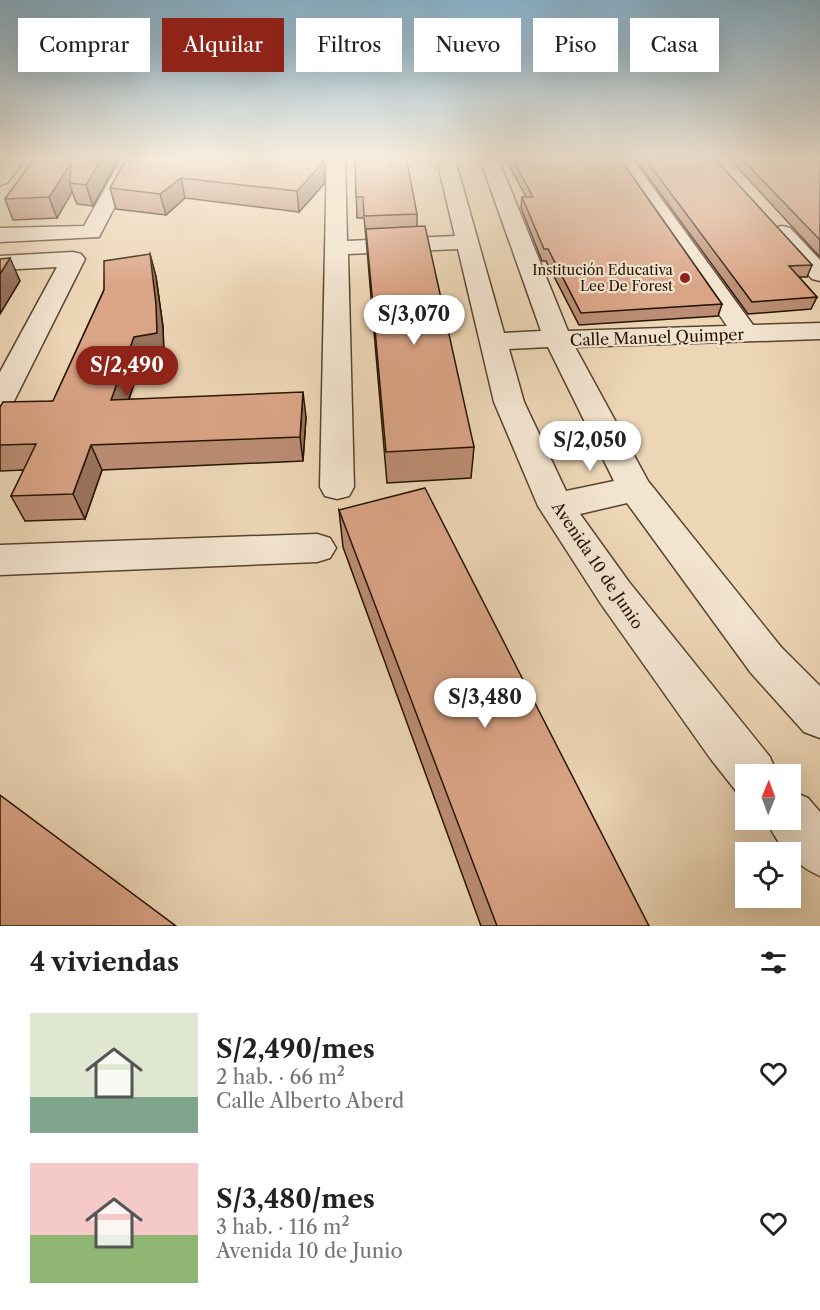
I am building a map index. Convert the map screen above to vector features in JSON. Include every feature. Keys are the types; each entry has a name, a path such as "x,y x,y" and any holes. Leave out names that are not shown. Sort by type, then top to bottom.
{"street":[{"path":"0,235 91,232 109,199"},
{"path":"337,487 343,233 340,199"},
{"name":"Avenida 10 de Junio","path":"456,199 509,402 556,506 615,593 745,764"},
{"path":"504,199 558,340 635,489 766,660 820,717"},
{"path":"651,199 745,333"},
{"path":"766,215 820,274"},
{"path":"415,224 464,232"},
{"path":"343,233 464,232"},
{"path":"0,263 73,259 0,399"},
{"name":"Calle Manuel Quimper","path":"494,341 820,331"},
{"path":"556,506 635,489"},
{"path":"0,560 317,548"},
{"path":"801,828 820,850"}],"building":[{"path":"363,199 414,199 417,214 364,216"},
{"path":"523,199 648,199 722,304 581,313 548,249 544,249"},
{"path":"675,199 752,199 812,265 789,266 817,297 752,302"},
{"path":"781,199 820,199 820,240"},
{"path":"425,226 474,447 386,452 366,229"},
{"path":"150,254 157,333 134,337 111,400 303,392 300,437 91,445 73,494 11,496 36,444 0,445 0,407 3,402 53,401 104,290 104,261"},
{"path":"10,258 0,274 0,259"},
{"path":"425,488 649,926 497,926 339,510"},
{"path":"0,795 176,926 0,926"}],"place":[{"name":"Institución Educativa Lee De Forest","path":"685,278"}]}
